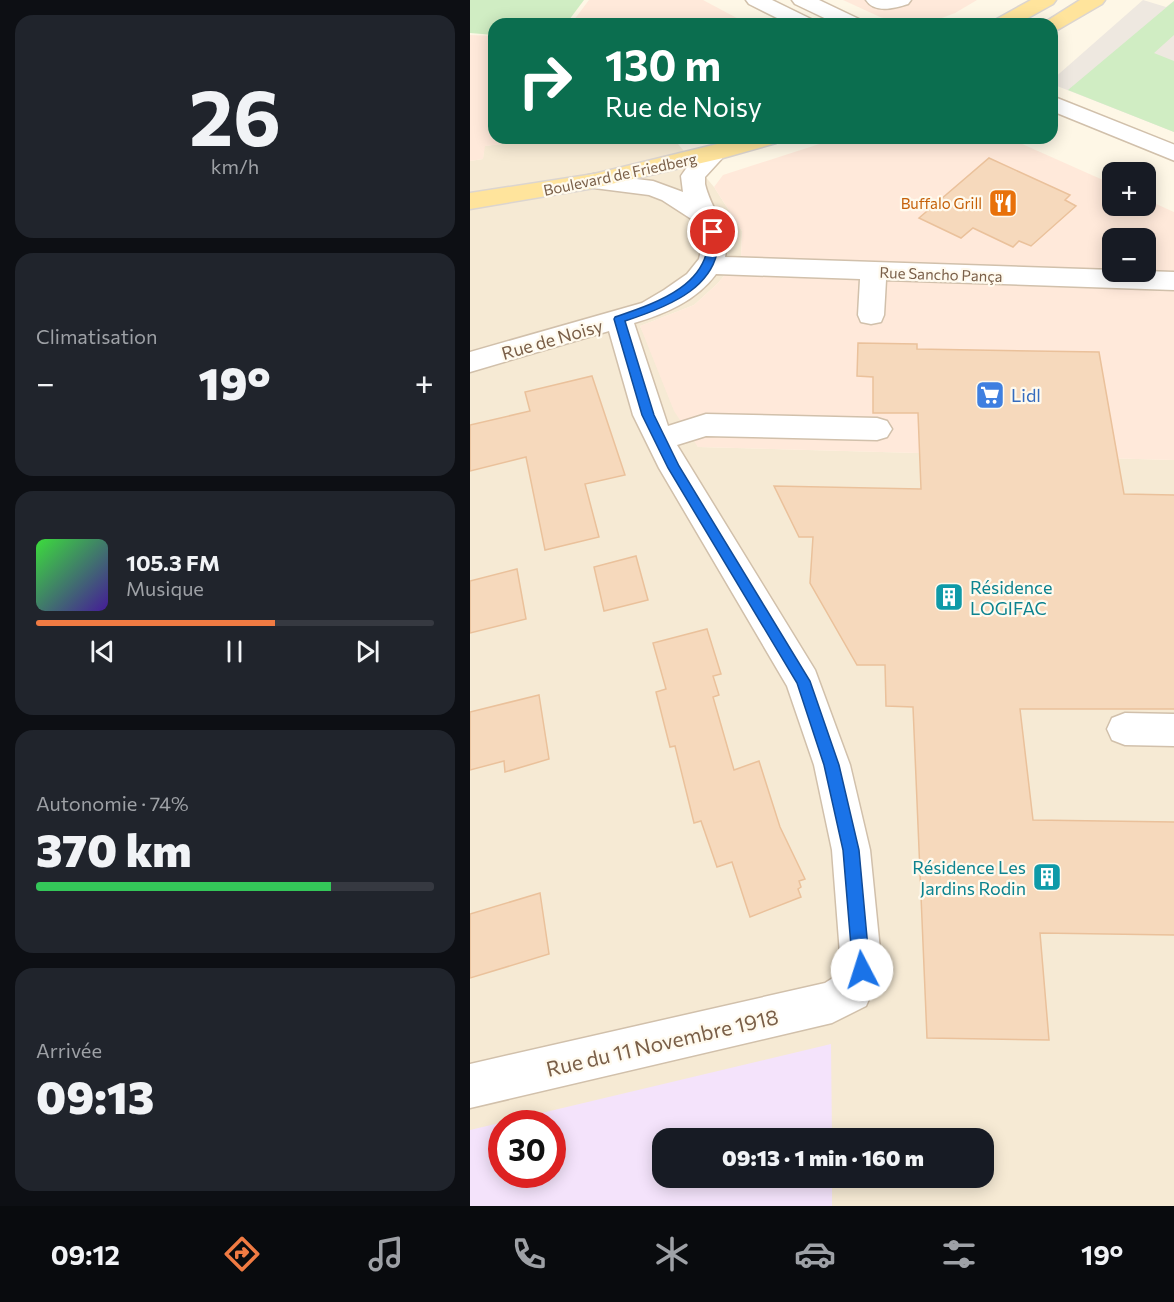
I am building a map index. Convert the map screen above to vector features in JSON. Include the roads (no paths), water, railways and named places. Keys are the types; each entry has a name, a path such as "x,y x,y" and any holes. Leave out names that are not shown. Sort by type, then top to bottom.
{"main road":[{"path":"1013,18 1046,0"},
{"path":"1058,22 1095,0"},
{"name":"Boulevard de Friedberg","path":"470,180 613,157 666,144"},
{"name":"Boulevard de Friedberg","path":"470,201 594,182 747,144"}],"street":[{"path":"756,0 794,18"},
{"path":"802,0 841,18"},
{"path":"876,0 883,3 901,0"},
{"path":"1058,106 1175,154"},
{"path":"1058,129 1175,172"},
{"path":"708,265 715,249 713,232 692,187 693,176 715,153"},
{"path":"594,182 653,188 671,195 705,216"},
{"name":"Rue Sancho Pança","path":"708,265 1175,281"},
{"name":"Rue de Noisy","path":"470,362 651,309 677,296 696,280 708,265"},
{"path":"871,315 873,271"},
{"path":"619,319 648,415 660,439 706,424 877,429"},
{"name":"Rue du 11 Novembre 1918","path":"470,1086 832,1002 851,991 862,970 851,850 832,765 803,681 674,468 660,439"},
{"path":"1125,729 1175,730"}],"place":[{"name":"Buffalo Grill","path":"1003,203"},
{"name":"Lidl","path":"990,395"},
{"name":"Résidence LOGIFAC","path":"949,597"},
{"name":"Résidence Les Jardins Rodin","path":"1047,877"}]}
